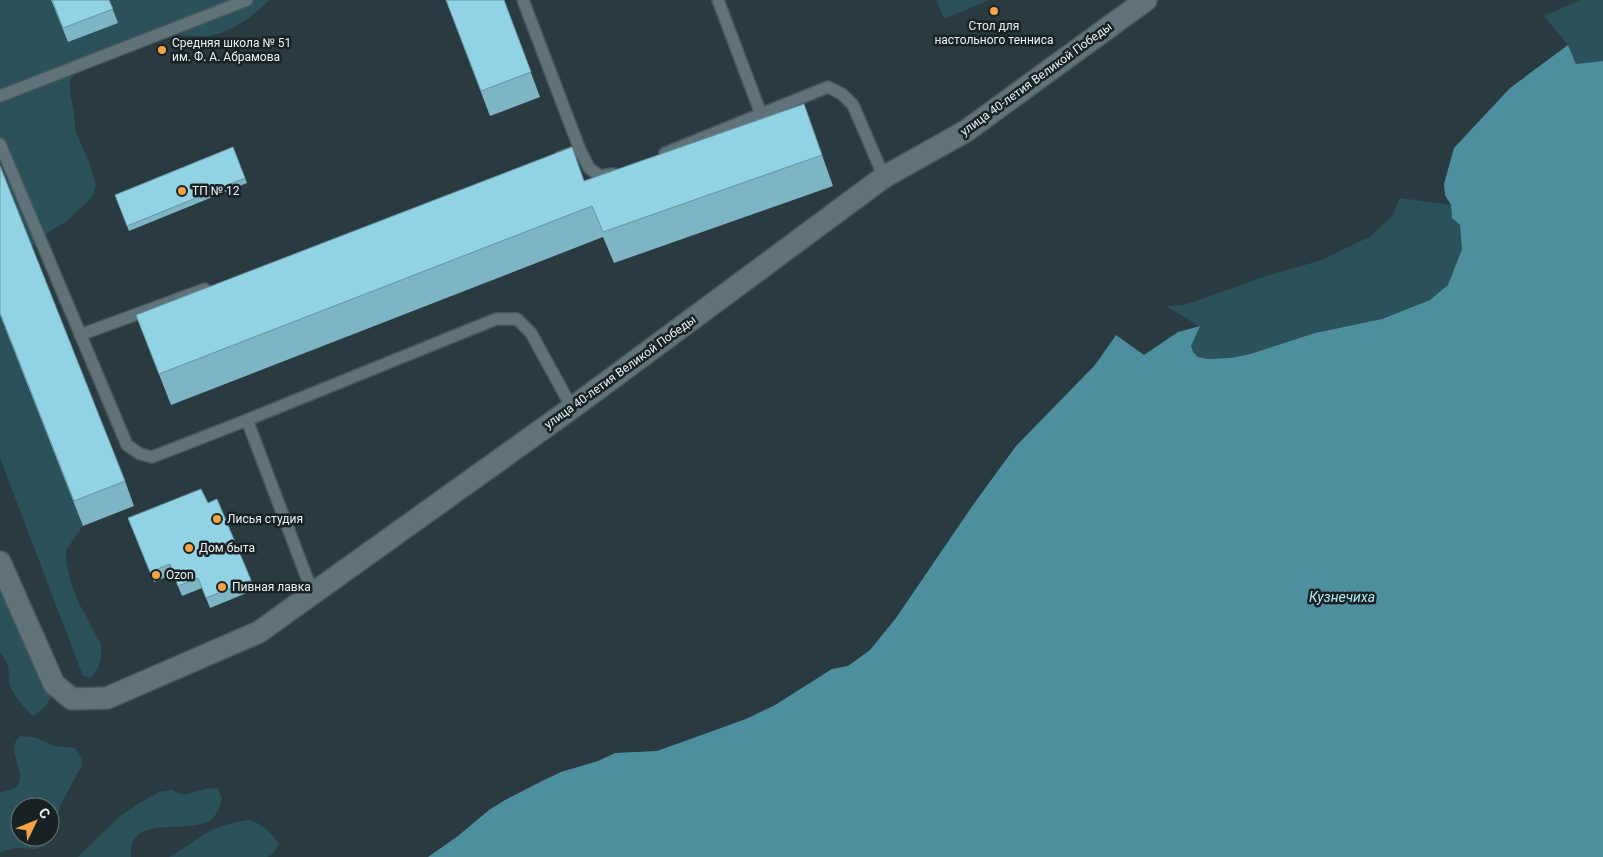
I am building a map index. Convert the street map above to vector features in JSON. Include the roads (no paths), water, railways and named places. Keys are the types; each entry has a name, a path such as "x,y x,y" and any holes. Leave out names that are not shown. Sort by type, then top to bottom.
{"street":[{"name":"улица 40-летия Великой Победы","path":"0,562 54,684 72,699 107,698 259,632 572,408 884,176 966,131 1146,0"}],"lane":[{"path":"0,96 247,0"},
{"path":"523,0 580,150 589,168 600,176 619,172"},
{"path":"718,0 761,114"},
{"path":"655,158 828,87 842,94 853,105 884,176"},
{"path":"0,144 127,445 140,454 152,457 496,319 517,319 531,332 572,408"},
{"path":"552,160 580,150"},
{"path":"80,335 219,284"},
{"path":"247,420 313,594"}],"water":[{"name":"Кузнечиха","path":"1568,45 1576,64 1603,61 1603,857 428,857 458,836 489,810 561,772 598,761 615,753 657,751 746,719 775,705 832,669 848,666 870,650 896,618 973,505 1016,446 1095,365 1116,335 1144,355 1178,332 1200,326 1191,346 1193,352 1198,357 1208,359 1231,358 1250,354 1315,333 1382,319 1430,300 1448,285 1462,249 1460,225 1452,218 1451,205 1445,195 1444,184 1454,148 1510,88"}],"place":[{"name":"Стол для настольного тенниса","path":"994,11"},
{"name":"Средняя школа № 51 им. Ф. А. Абрамова","path":"162,50"},
{"name":"ТП № 12","path":"182,191"},
{"name":"Лисья студия","path":"217,519"},
{"name":"Дом быта","path":"189,548"},
{"name":"Ozon","path":"156,575"},
{"name":"Пивная лавка","path":"222,587"}]}
